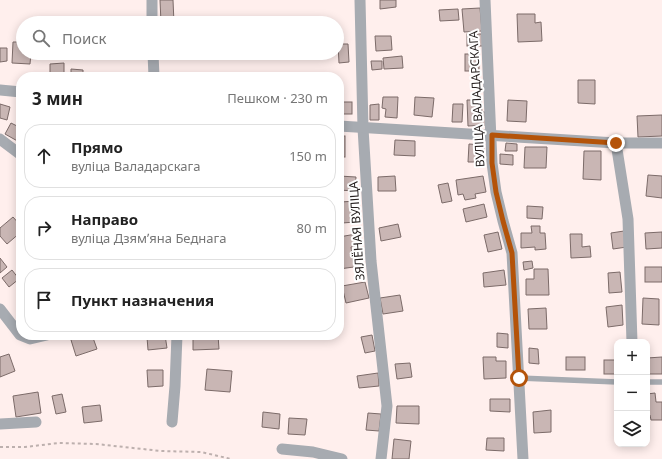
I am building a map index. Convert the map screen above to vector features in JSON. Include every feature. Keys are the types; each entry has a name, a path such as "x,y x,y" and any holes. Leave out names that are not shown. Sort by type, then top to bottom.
{"street":[{"path":"152,0 152,16"},
{"name":"ЗЯЛЁНАЯ ВУЛІЦА","path":"360,0 363,128 371,261 387,406 381,459"},
{"name":"ВУЛІЦА ВАЛАДАРСКАГА","path":"485,0 492,135 492,163 496,192 512,253 523,459"},
{"path":"153,60 154,72"},
{"path":"0,90 16,92"},
{"path":"344,126 616,143 662,143"},
{"path":"0,139 16,150"},
{"path":"616,143 628,219 632,339"},
{"path":"0,309 16,330"},
{"path":"172,422 177,340"},
{"path":"0,424 36,422"},
{"path":"282,449 313,452 342,459"}],"lane":[{"path":"519,378 614,382"},
{"path":"650,382 662,382"}],"path":[{"path":"0,447 25,447 59,443 96,444 161,451 201,452 231,459"}],"building":[{"path":"160,0 173,0 174,16 161,16"},
{"path":"380,0 396,0 396,7 380,9"},
{"path":"480,8 482,31 464,32 462,9"},
{"path":"458,9 459,20 440,21 439,10"},
{"path":"517,14 535,14 535,23 541,22 542,41 518,42"},
{"path":"467,34 485,34 485,46 467,46"},
{"path":"375,36 391,36 392,50 376,51"},
{"path":"13,42 16,42 16,60 30,60 30,64 12,63"},
{"path":"344,44 348,44 349,62 339,63 339,60 344,60"},
{"path":"0,48 7,48 7,61 0,62"},
{"path":"465,54 479,54 479,71 465,71"},
{"path":"402,56 403,68 384,69 383,58"},
{"path":"371,61 382,61 382,69 372,70"},
{"path":"64,63 64,72 50,72 50,64"},
{"path":"71,69 83,70 83,72 71,72"},
{"path":"578,80 595,80 595,104 578,103"},
{"path":"383,97 398,97 397,118 385,117 386,109 382,108"},
{"path":"415,97 434,98 432,117 414,115"},
{"path":"467,100 481,100 482,112 485,112 486,125 468,126"},
{"path":"508,100 527,101 526,122 507,121"},
{"path":"344,102 352,102 352,114 344,114"},
{"path":"0,104 10,107 7,120 0,118"},
{"path":"379,104 379,120 370,120 370,105"},
{"path":"453,104 463,104 462,122 452,122"},
{"path":"662,115 662,136 638,137 637,116"},
{"path":"11,123 16,126 16,140 5,134"},
{"path":"344,136 345,136 344,157"},
{"path":"395,140 415,141 415,156 394,155"},
{"path":"506,143 517,144 517,151 505,151"},
{"path":"469,144 484,145 483,162 468,162"},
{"path":"525,147 547,147 546,168 524,168"},
{"path":"584,151 601,151 601,180 583,179"},
{"path":"500,154 513,155 513,165 500,164"},
{"path":"648,175 662,176 662,198 646,196"},
{"path":"344,176 356,177 355,191 344,190"},
{"path":"395,176 396,191 378,191 378,177"},
{"path":"483,176 486,192 475,194 476,198 465,200 463,194 458,195 456,180"},
{"path":"448,183 452,201 442,203 438,185"},
{"path":"355,201 356,222 344,223 344,202"},
{"path":"484,204 487,217 466,222 463,209"},
{"path":"527,206 543,207 542,219 527,218"},
{"path":"13,217 16,220 16,236 7,244 0,236 0,228"},
{"path":"398,224 401,237 381,241 379,228"},
{"path":"531,226 540,226 540,233 545,233 546,249 535,250 535,247 521,248 521,233 532,233"},
{"path":"624,231 627,247 613,249 611,233"},
{"path":"498,232 502,249 488,252 484,235"},
{"path":"662,232 662,248 646,249 645,233"},
{"path":"356,234 358,245 351,247 354,267 344,268 344,236"},
{"path":"570,234 582,234 582,247 590,246 591,257 571,258"},
{"path":"0,258 7,267 0,273"},
{"path":"532,261 533,268 524,270 523,262"},
{"path":"645,267 662,267 662,282 645,282"},
{"path":"534,269 548,269 549,295 526,295 526,279 534,279"},
{"path":"12,270 16,275 16,281 9,287 2,278"},
{"path":"504,270 506,285 484,287 483,273"},
{"path":"620,272 622,292 609,293 608,273"},
{"path":"365,282 369,298 346,303 344,286"},
{"path":"400,295 403,311 383,314 380,298"},
{"path":"643,298 659,299 659,325 642,324"},
{"path":"622,305 623,325 608,327 606,307"},
{"path":"546,308 547,329 529,329 528,309"},
{"path":"497,333 508,334 508,348 497,347"},
{"path":"372,335 375,351 365,353 361,337"},
{"path":"71,340 94,340 97,349 76,356"},
{"path":"147,340 166,340 167,348 148,350"},
{"path":"193,340 218,340 219,349 193,350"},
{"path":"529,348 538,349 539,364 529,363"},
{"path":"9,354 15,371 0,377 0,357"},
{"path":"483,357 496,357 496,361 506,361 506,378 484,379"},
{"path":"566,357 585,357 585,370 566,370"},
{"path":"662,357 662,374 650,374 650,358"},
{"path":"604,360 614,360 614,374 604,374"},
{"path":"410,363 412,377 397,379 395,364"},
{"path":"207,369 232,371 230,392 205,390"},
{"path":"147,370 163,370 163,386 148,387"},
{"path":"378,373 379,386 359,388 357,376"},
{"path":"38,392 41,413 16,417 13,396"},
{"path":"655,393 656,402 662,402 662,420 651,420 650,394"},
{"path":"62,394 66,412 56,414 52,396"},
{"path":"490,399 510,399 510,412 490,411"},
{"path":"100,405 102,421 84,423 82,407"},
{"path":"397,406 419,406 419,424 396,423"},
{"path":"551,410 551,432 534,433 533,412"},
{"path":"263,412 280,414 279,429 262,427"},
{"path":"368,413 381,414 379,431 366,430"},
{"path":"289,418 307,419 305,435 288,434"},
{"path":"487,438 504,438 504,451 486,450"},
{"path":"394,439 411,441 409,459 392,459"}],"route":[{"path":"519,378 512,253 496,192 492,163 492,135 616,143"}]}
